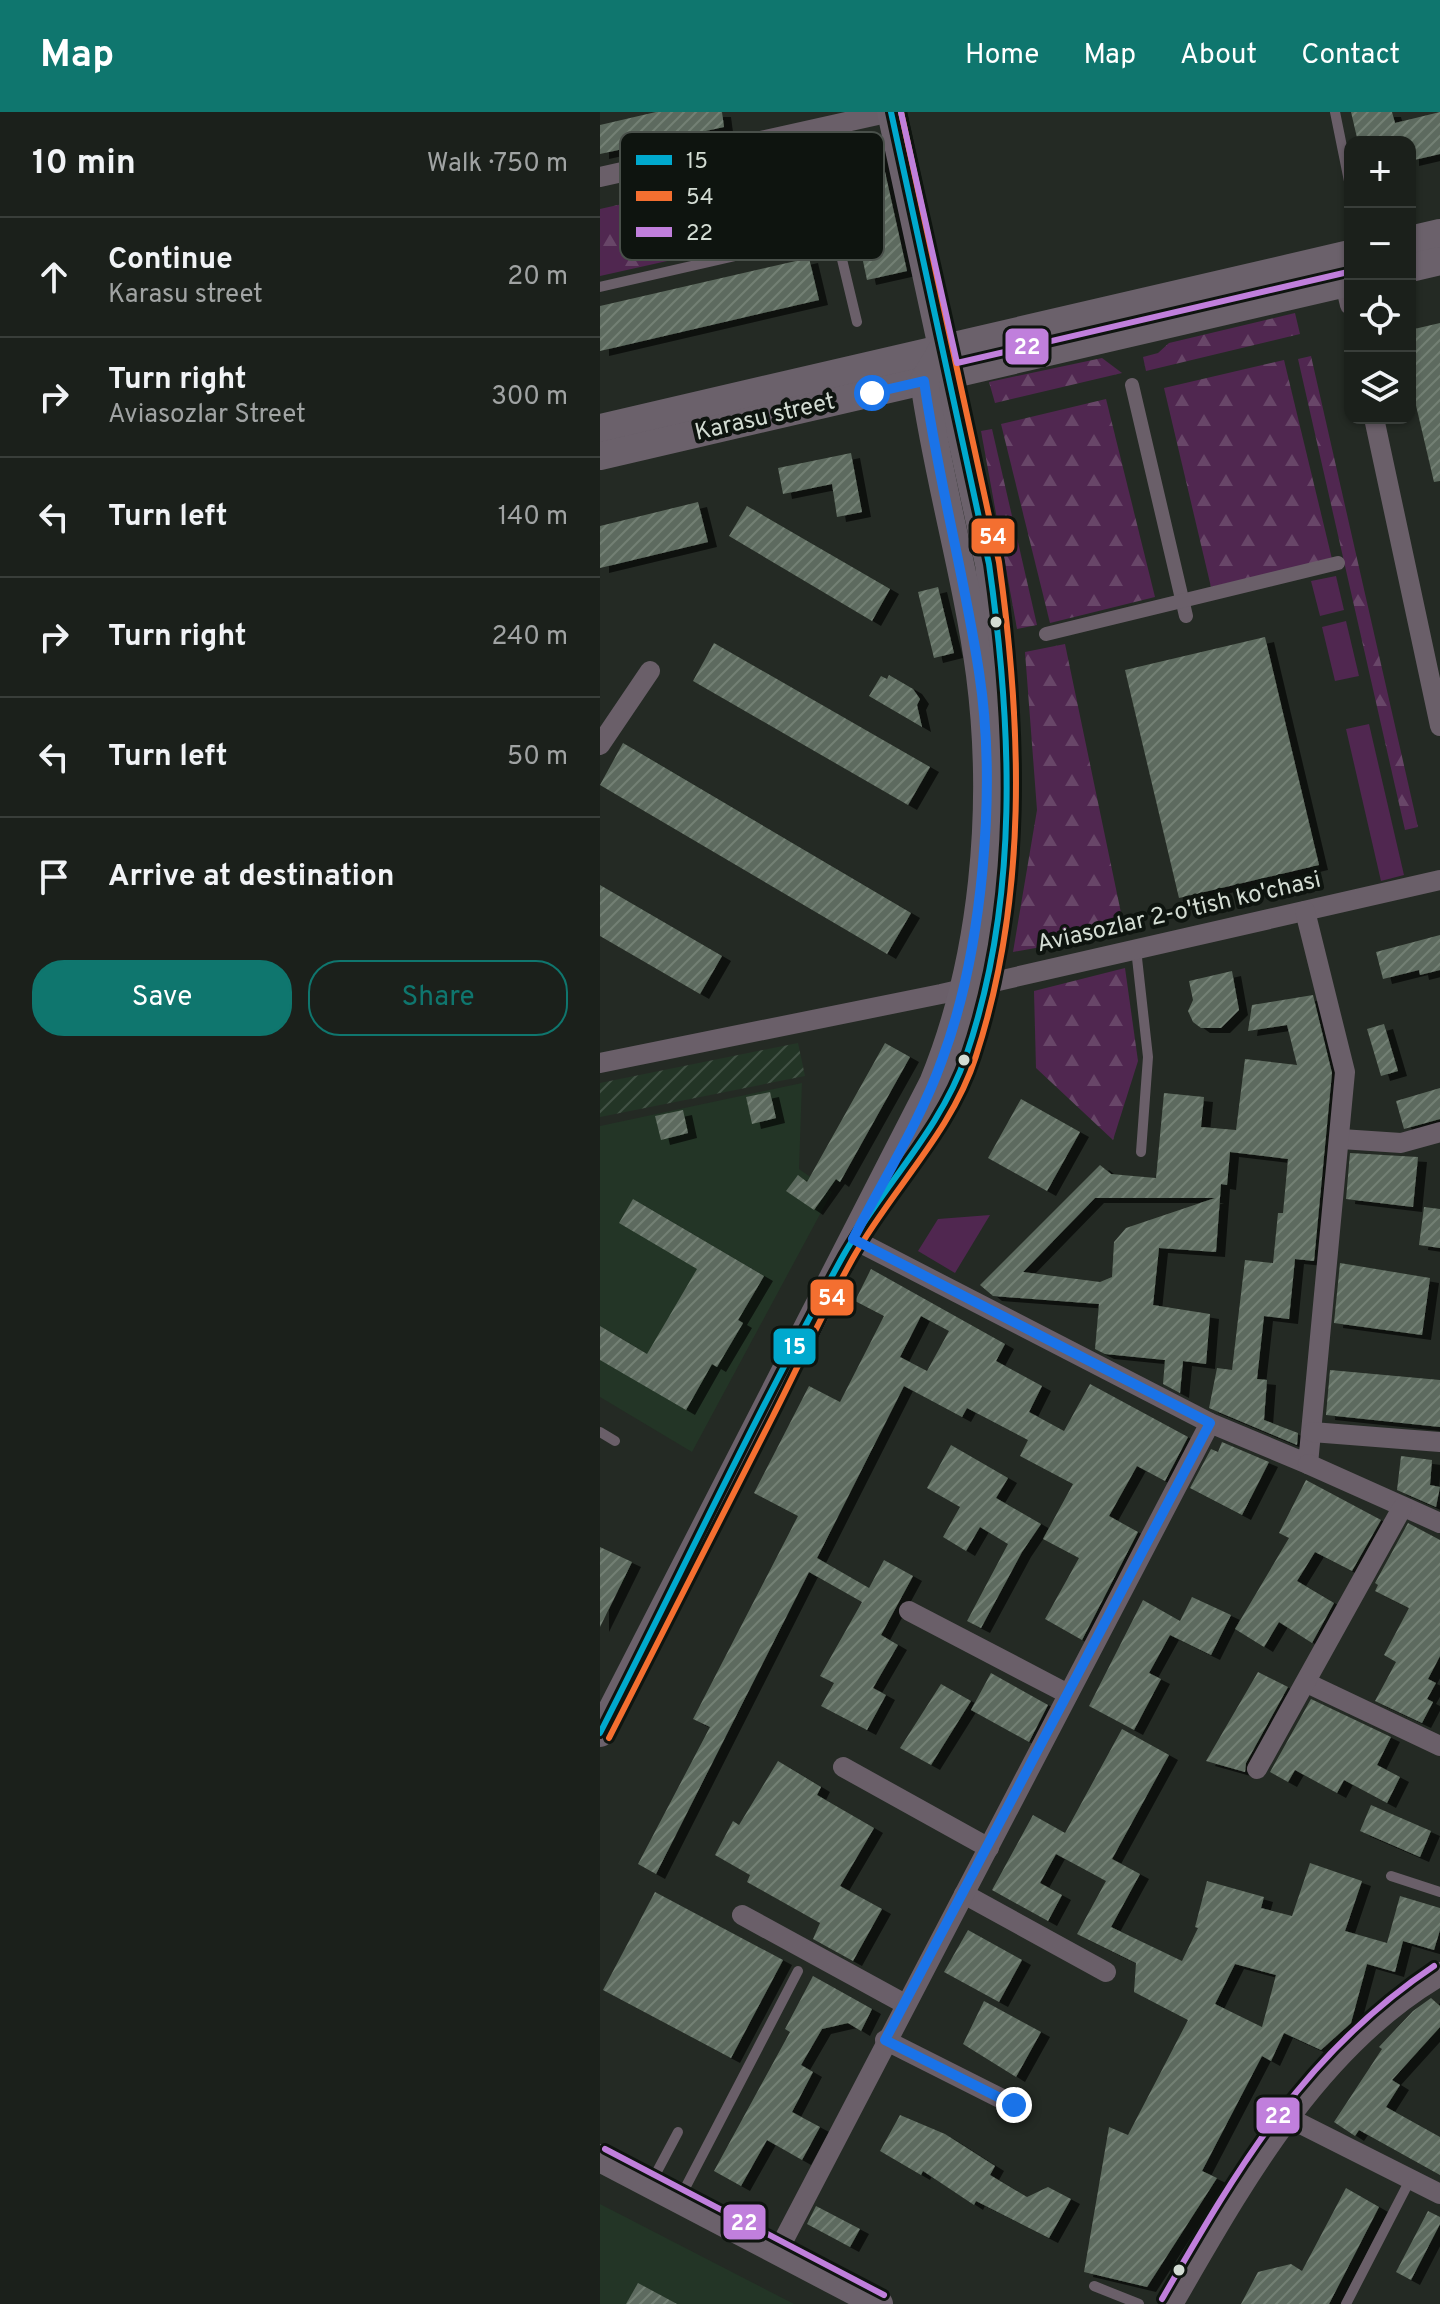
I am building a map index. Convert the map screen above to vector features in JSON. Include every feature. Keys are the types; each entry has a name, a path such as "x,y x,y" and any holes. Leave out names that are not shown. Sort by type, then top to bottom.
{"main road":[{"path":"600,1733 853,1239 951,1090 971,1041 973,986 1003,843 1006,772 1004,681 989,564 939,368 891,112"},
{"path":"1416,239 1440,233"},
{"name":"Karasu street","path":"600,456 939,368 1344,256"},
{"path":"1416,267 1440,261"},
{"name":"Karasu street","path":"600,428 939,368 1344,291"},
{"path":"600,2158 879,2304"}],"street":[{"path":"802,132 891,112"},
{"path":"600,177 620,173"},
{"path":"1132,385 1184,608"},
{"path":"1375,424 1440,726"},
{"path":"1046,634 1184,608 1338,563"},
{"path":"600,745 650,671"},
{"name":"Aviasozlar 2-o'tish ko'chasi","path":"600,1063 973,986 1440,880"},
{"path":"1305,911 1345,1072 1308,1464"},
{"path":"1341,1139 1401,1143 1440,1132"},
{"path":"853,1239 1210,1423 1440,1523"},
{"path":"779,2249 885,2040 989,1848 1210,1423"},
{"path":"1312,1432 1440,1442"},
{"path":"1257,1769 1402,1508"},
{"path":"909,1611 1068,1694"},
{"path":"1307,1683 1440,1746"},
{"path":"843,1767 989,1848"},
{"path":"964,1894 1106,1972"},
{"path":"742,1915 905,2004"},
{"path":"1171,2304 1231,2199 1334,2059 1382,2016 1440,1974"},
{"path":"885,2040 1014,2105"},
{"path":"1289,2118 1440,2194"}],"lane":[{"path":"1335,112 1344,156"},
{"path":"600,287 718,260"},
{"path":"842,260 857,322"},
{"path":"1136,949 1148,1057 1141,1152"},
{"path":"600,1432 615,1441"},
{"path":"1391,1876 1440,1892"},
{"path":"680,2198 798,1971"},
{"path":"651,2183 678,2132"},
{"path":"1346,2304 1410,2180"},
{"path":"1094,2286 1139,2304"}],"shaded area":[{"path":"798,1043 805,1076 600,1117 600,1083"},
{"path":"802,1083 799,1169 832,1192 692,1452 600,1397 600,1126"},
{"path":"600,2204 794,2304 600,2304"}],"green space":[{"path":"620,204 620,260 672,260 600,276 600,209"},
{"path":"1295,313 1300,334 1146,371 1143,357 1158,353 1169,343"},
{"path":"1311,356 1418,827 1405,830 1298,359"},
{"path":"1102,358 1122,373 995,403 989,382"},
{"path":"1284,360 1332,559 1211,587 1164,388"},
{"path":"1106,399 1155,597 1050,623 1001,424"},
{"path":"992,429 1037,625 1017,629 981,431"},
{"path":"1336,576 1344,610 1320,616 1311,581"},
{"path":"1346,621 1359,676 1335,681 1322,627"},
{"path":"1065,644 1125,932 1013,952 1037,810 1025,652"},
{"path":"1369,724 1404,875 1381,881 1346,729"},
{"path":"1125,968 1138,1061 1113,1140 1036,1068 1034,991"},
{"path":"990,1215 955,1273 918,1251 938,1219"}],"building":[{"path":"656,112 722,112 724,127 701,132 620,132 620,150 600,154 600,125"},
{"path":"1351,112 1392,112 1395,123 1440,112 1440,154 1416,160 1416,136 1357,136"},
{"path":"884,168 907,271 867,280 863,260 884,260"},
{"path":"800,260 809,260 819,300 600,351 600,306"},
{"path":"1440,323 1440,481 1434,482 1416,406 1416,329"},
{"path":"851,453 862,512 837,517 832,484 783,494 778,468"},
{"path":"698,502 708,542 600,568 600,526"},
{"path":"747,506 890,589 872,621 729,536"},
{"path":"938,587 954,653 934,658 918,592"},
{"path":"1265,637 1319,865 1179,898 1125,670"},
{"path":"714,643 930,767 908,805 693,681"},
{"path":"889,675 913,689 920,699 917,705 922,727 869,696 881,676 887,679"},
{"path":"623,743 911,913 887,954 600,785"},
{"path":"600,885 722,956 700,994 600,936"},
{"path":"1440,935 1440,970 1420,975 1419,970 1383,979 1376,952"},
{"path":"1232,971 1239,1010 1221,1028 1201,1028 1193,1022 1188,1011 1193,1000 1189,981"},
{"path":"1313,995 1332,1073 1314,1261 1295,1259 1289,1319 1264,1316 1257,1379 1267,1380 1264,1420 1298,1433 1297,1445 1209,1408 1217,1368 1232,1370 1245,1260 1273,1263 1278,1213 1283,1213 1288,1159 1230,1152 1227,1185 1221,1184 1216,1252 1159,1248 1153,1305 1210,1314 1206,1364 1183,1361 1180,1393 1163,1384 1165,1360 1105,1354 1095,1349 1099,1304 993,1296 980,1285 1100,1165 1111,1174 1156,1178 1164,1093 1204,1097 1201,1127 1236,1130 1245,1059 1297,1065 1287,1025 1248,1031 1252,1005","holes":["1095,1198 1215,1198 1126,1228 1114,1242 1112,1277 1100,1282 1023,1272"]},
{"path":"1384,1024 1398,1071 1381,1076 1367,1029"},
{"path":"885,1043 910,1057 840,1182 836,1179 814,1210 786,1191 798,1175 807,1182"},
{"path":"1440,1088 1440,1119 1404,1129 1396,1101"},
{"path":"770,1092 776,1118 752,1124 746,1097"},
{"path":"1021,1099 1080,1132 1047,1191 988,1158"},
{"path":"683,1110 688,1133 661,1140 655,1116"},
{"path":"1350,1153 1418,1157 1413,1207 1346,1199"},
{"path":"633,1199 764,1276 738,1320 743,1323 717,1367 712,1364 686,1410 600,1360 600,1326 647,1354 697,1269 619,1223"},
{"path":"1424,1207 1440,1209 1440,1248 1419,1245"},
{"path":"1340,1263 1430,1278 1422,1335 1334,1323"},
{"path":"871,1269 1005,1344 996,1361 1042,1386 1029,1412 1064,1431 1090,1384 1188,1437 1165,1481 1137,1466 1109,1516 1138,1532 1082,1640 1045,1619 1079,1558 1043,1539 1073,1484 1020,1456 1028,1440 967,1408 962,1417 904,1386 817,1558 869,1588 884,1560 913,1576 881,1635 898,1645 873,1688 886,1695 867,1730 821,1706 834,1683 820,1676 862,1602 809,1572 656,1874 638,1864 710,1727 693,1719 798,1516 754,1493 809,1386 840,1402 884,1316 855,1301","holes":["921,1316 949,1331 927,1371 900,1357"]},
{"path":"1330,1370 1440,1380 1440,1427 1326,1415"},
{"path":"1222,1442 1269,1462 1242,1515 1190,1488 1211,1449 1218,1452"},
{"path":"951,1445 1008,1478 996,1498 1041,1524 1022,1552 981,1628 967,1621 1008,1544 980,1527 966,1551 943,1537 960,1507 927,1488"},
{"path":"1401,1456 1432,1460 1430,1485 1440,1487 1436,1507 1397,1490"},
{"path":"1306,1480 1381,1520 1352,1571 1315,1552 1297,1581 1334,1603 1312,1643 1279,1622 1264,1647 1235,1629 1289,1538 1279,1533"},
{"path":"1408,1523 1440,1540 1440,1656 1428,1679 1436,1683 1427,1699 1433,1702 1422,1723 1375,1701 1396,1662 1384,1655 1409,1608 1375,1591 1378,1585 1375,1583"},
{"path":"600,1547 632,1562 600,1627"},
{"path":"1192,1597 1231,1615 1211,1655 1170,1635 1149,1673 1161,1679 1134,1730 1089,1706 1143,1600 1180,1621"},
{"path":"1258,1672 1288,1687 1246,1763 1245,1772 1206,1761"},
{"path":"991,1673 1048,1705 1029,1742 971,1710"},
{"path":"941,1684 971,1701 931,1765 900,1748"},
{"path":"1311,1699 1391,1737 1377,1765 1400,1777 1387,1803 1344,1780 1337,1793 1295,1770 1288,1782 1270,1772"},
{"path":"1122,1729 1169,1755 1112,1859 1140,1874 1111,1927 1182,1961 1198,1928 1195,1927 1207,1881 1264,1897 1261,1908 1292,1916 1310,1863 1362,1881 1345,1931 1387,1943 1400,1896 1440,1908 1440,1930 1434,1950 1403,1941 1395,1972 1367,1964 1351,2023 1321,2050 1284,2033 1271,2061 1262,2056 1202,2171 1217,2178 1147,2287 1084,2272 1109,2127 1128,2135 1188,2020 1134,1992 1136,1963 1077,1934 1106,1881 1056,1854 1040,1883 1062,1895 1048,1921 992,1890 1033,1815 1065,1833","holes":["1235,1964 1276,1975 1262,2027 1215,2004"]},
{"path":"778,1761 821,1787 817,1795 874,1828 840,1886 882,1909 853,1961 813,1939 820,1923 747,1882 750,1875 715,1855 733,1821 739,1825"},
{"path":"1371,1805 1431,1831 1420,1857 1360,1831"},
{"path":"655,1892 783,1960 731,2058 603,1990"},
{"path":"968,1930 1022,1960 999,2002 944,1972"},
{"path":"813,1976 872,2009 861,2031 848,2023 822,2029 801,2065 813,2072 792,2112 820,2127 802,2160 767,2140 741,2186 714,2171 790,2032 785,2029"},
{"path":"1431,1998 1440,2006 1440,2027 1392,2080 1400,2085 1386,2107 1440,2137 1440,2175 1359,2130 1355,2136 1334,2122 1382,2049 1379,2047 1413,2011"},
{"path":"984,2001 1041,2032 1016,2077 963,2044"},
{"path":"900,2115 945,2134 995,2166 990,2175 1027,2197 1048,2187 1071,2199 1049,2238 976,2201 974,2205 923,2171 921,2175 880,2151"},
{"path":"1346,2188 1379,2207 1329,2304 1241,2304 1258,2272 1291,2264 1302,2271"},
{"path":"816,2206 860,2229 850,2247 807,2224"},
{"path":"1428,2211 1440,2217 1440,2224 1411,2280 1396,2272"},
{"path":"638,2283 677,2304 626,2304"}],"transit line":[{"name":"15","path":"600,1733 843,1256 926,1134 955,1083 983,996 996,935 1006,812 1006,749 997,625 989,564 891,112"},
{"name":"54","path":"609,1738 842,1278 868,1233 937,1135 965,1084 993,996 1005,935 1016,811 1016,749 1007,624 999,562 901,112"},
{"name":"22","path":"901,112 957,363 1344,273"},
{"name":"22","path":"1162,2299 1219,2203 1278,2115 1347,2036 1434,1966"},
{"name":"22","path":"605,2149 884,2295"}],"route":[{"path":"872,393 924,381 980,675 985,832 980,889 962,989 943,1060 853,1239 1210,1423 989,1848 885,2040 1014,2105"}]}
